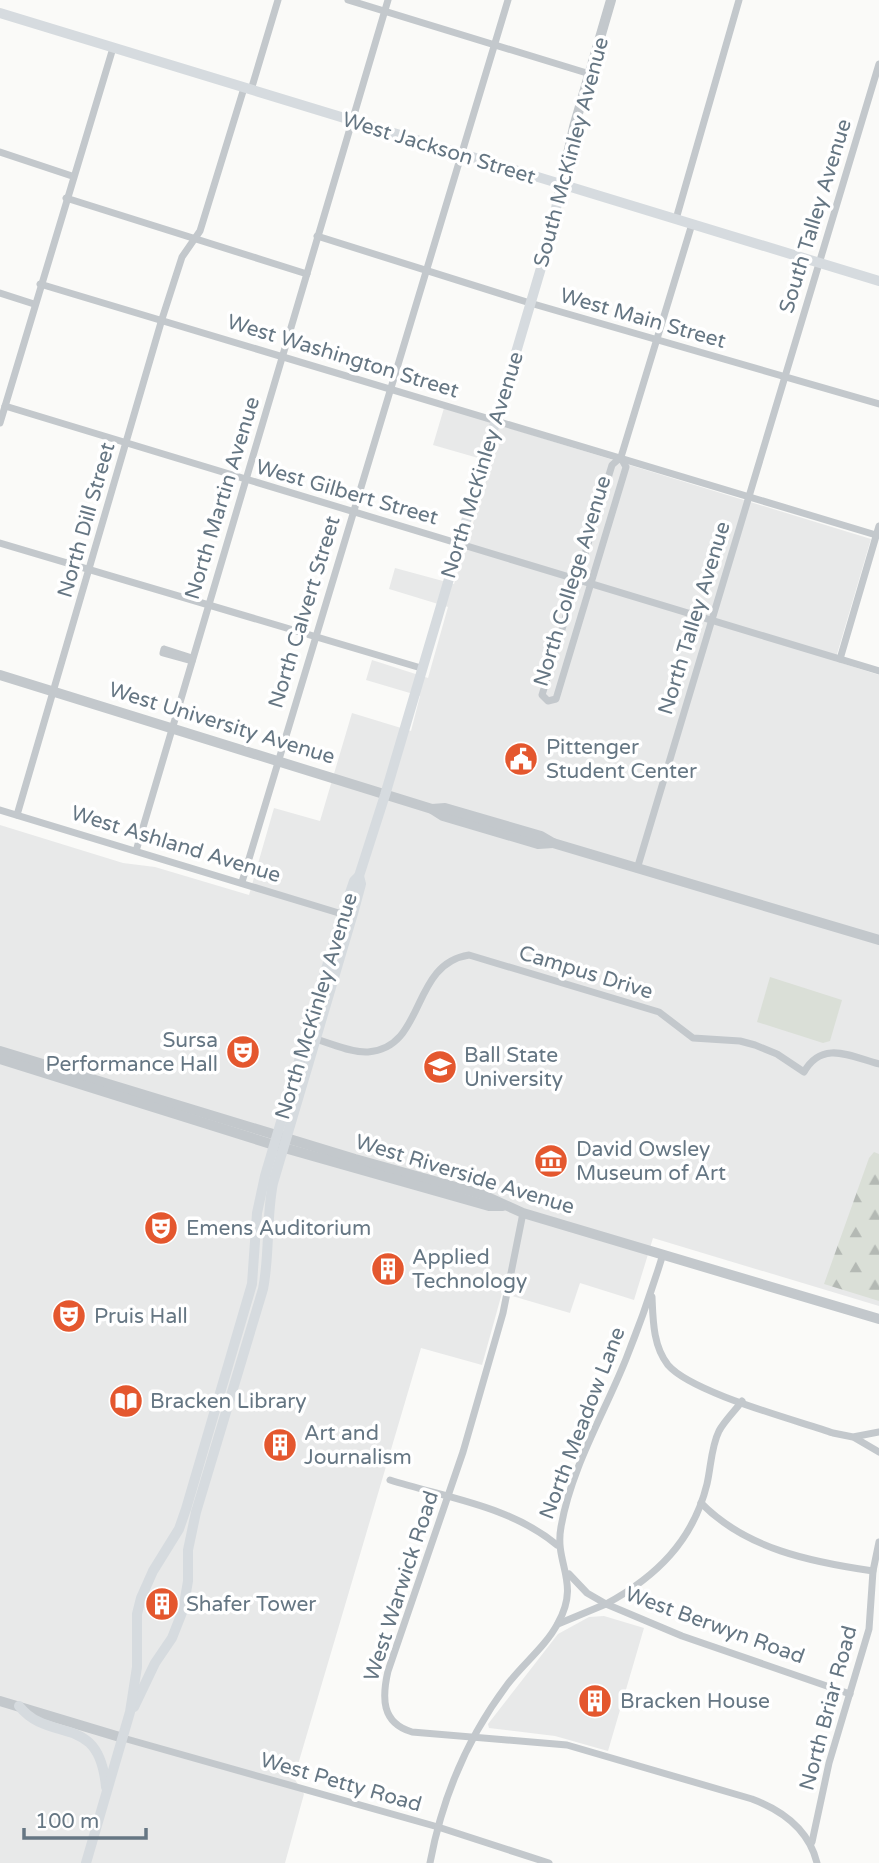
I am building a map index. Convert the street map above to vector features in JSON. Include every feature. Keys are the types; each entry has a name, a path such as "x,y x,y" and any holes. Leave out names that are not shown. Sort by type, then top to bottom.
{"main road":[{"name":"West Jackson Street","path":"0,13 879,281"},
{"name":"South McKinley Avenue","path":"530,303 556,214 561,185"},
{"name":"North McKinley Avenue","path":"86,1863 130,1712 137,1667 137,1614 150,1578 179,1530 252,1284 259,1203 281,1144 312,1038 342,914 354,881 359,876 385,795 530,303"},
{"path":"312,1038 361,884 359,876"},
{"name":"North McKinley Avenue","path":"130,1712 155,1663 172,1638 185,1602 188,1550 196,1512 265,1280 269,1203 281,1144"},
{"path":"19,1706 33,1719 76,1732 89,1741 105,1771 106,1792"}],"street":[{"name":"North Dill Street","path":"17,815 162,319 182,257 195,239 278,0"},
{"path":"348,0 590,74"},
{"name":"North Martin Avenue","path":"136,851 388,0"},
{"name":"North Calvert Street","path":"242,882 508,0"},
{"name":"South McKinley Avenue","path":"561,185 611,0"},
{"path":"676,219 739,0"},
{"path":"1,418 72,176 113,48"},
{"name":"South Talley Avenue","path":"785,378 879,66"},
{"path":"0,152 72,176"},
{"path":"66,198 307,274"},
{"name":"North College Avenue","path":"621,457 626,467 556,699 548,701 542,695 612,465 621,457 692,224"},
{"name":"West Main Street","path":"317,236 530,303 879,404"},
{"name":"West Washington Street","path":"40,284 749,496 878,531"},
{"path":"0,293 34,304"},
{"name":"North Talley Avenue","path":"637,869 785,378"},
{"name":"West Gilbert Street","path":"5,406 245,481 459,542 590,585 879,671"},
{"path":"839,659 878,531"},
{"path":"0,543 421,668"},
{"name":"West University Avenue","path":"0,675 432,809 443,816 538,844 553,844 879,940"},
{"name":"West Ashland Avenue","path":"0,810 342,914"},
{"name":"Campus Drive","path":"312,1038 364,1053 386,1046 407,1027 435,971 456,957 469,955 659,1012 693,1038 740,1041 755,1045 777,1054 804,1072 815,1058 831,1051 879,1065"},
{"path":"0,1051 281,1144"},
{"path":"0,1059 281,1144"},
{"name":"West Riverside Avenue","path":"281,1144 489,1206 503,1206 879,1318"},
{"name":"West Warwick Road","path":"523,1213 503,1313 449,1498 394,1648 384,1690 384,1705 391,1718 406,1730 567,1745 752,1799 778,1811 812,1842"},
{"name":"North Meadow Lane","path":"430,1863 438,1827 472,1738 507,1685 558,1624 568,1596 568,1574 557,1545 562,1516 645,1306 652,1296 663,1254"},
{"path":"652,1296 659,1348 668,1364 692,1382 853,1437 879,1452"},
{"path":"606,1604 637,1587 663,1566 684,1537 701,1503 719,1432 742,1401"},
{"path":"853,1437 879,1433"},
{"path":"390,1480 519,1520 557,1545"},
{"path":"701,1503 740,1533 765,1546 791,1555 873,1571"},
{"name":"North Briar Road","path":"812,1842 829,1763 869,1629 873,1571 879,1542"},
{"name":"West Berwyn Road","path":"568,1574 579,1587 606,1604 672,1633 850,1694"},
{"name":"West Berwyn Road","path":"558,1624 606,1604"},
{"path":"0,1701 123,1738"},
{"name":"West Petty Road","path":"123,1738 438,1827 549,1863"},
{"path":"812,1842 817,1863"}],"shaded area":[{"name":"Ball State University","path":"444,408 871,539 835,661 879,675 879,1306 653,1238 634,1300 580,1283 570,1313 502,1293 482,1365 421,1348 294,1778 304,1794 285,1863 0,1863 0,825 123,863 155,867 249,895 274,808 320,821 352,713 411,731 420,696 366,680 372,660 428,678 448,607 389,589 395,568 454,584 492,462 433,445"},
{"path":"604,1616 644,1628 608,1751 555,1736 489,1728 488,1724 558,1634 589,1617"}],"green space":[{"path":"770,977 842,1000 830,1041 823,1043 757,1022"},
{"path":"874,1152 879,1154 879,1301 824,1284 869,1158"}],"place":[{"name":"Pittenger Student Center","path":"521,759"},
{"name":"Sursa Performance Hall","path":"243,1052"},
{"name":"Ball State University","path":"440,1067"},
{"name":"David Owsley Museum of Art","path":"551,1161"},
{"name":"Emens Auditorium","path":"161,1228"},
{"name":"Applied Technology","path":"388,1269"},
{"name":"Pruis Hall","path":"69,1316"},
{"name":"Bracken Library","path":"126,1401"},
{"name":"Art and Journalism","path":"280,1445"},
{"name":"Shafer Tower","path":"162,1604"},
{"name":"Bracken House","path":"595,1701"}]}
